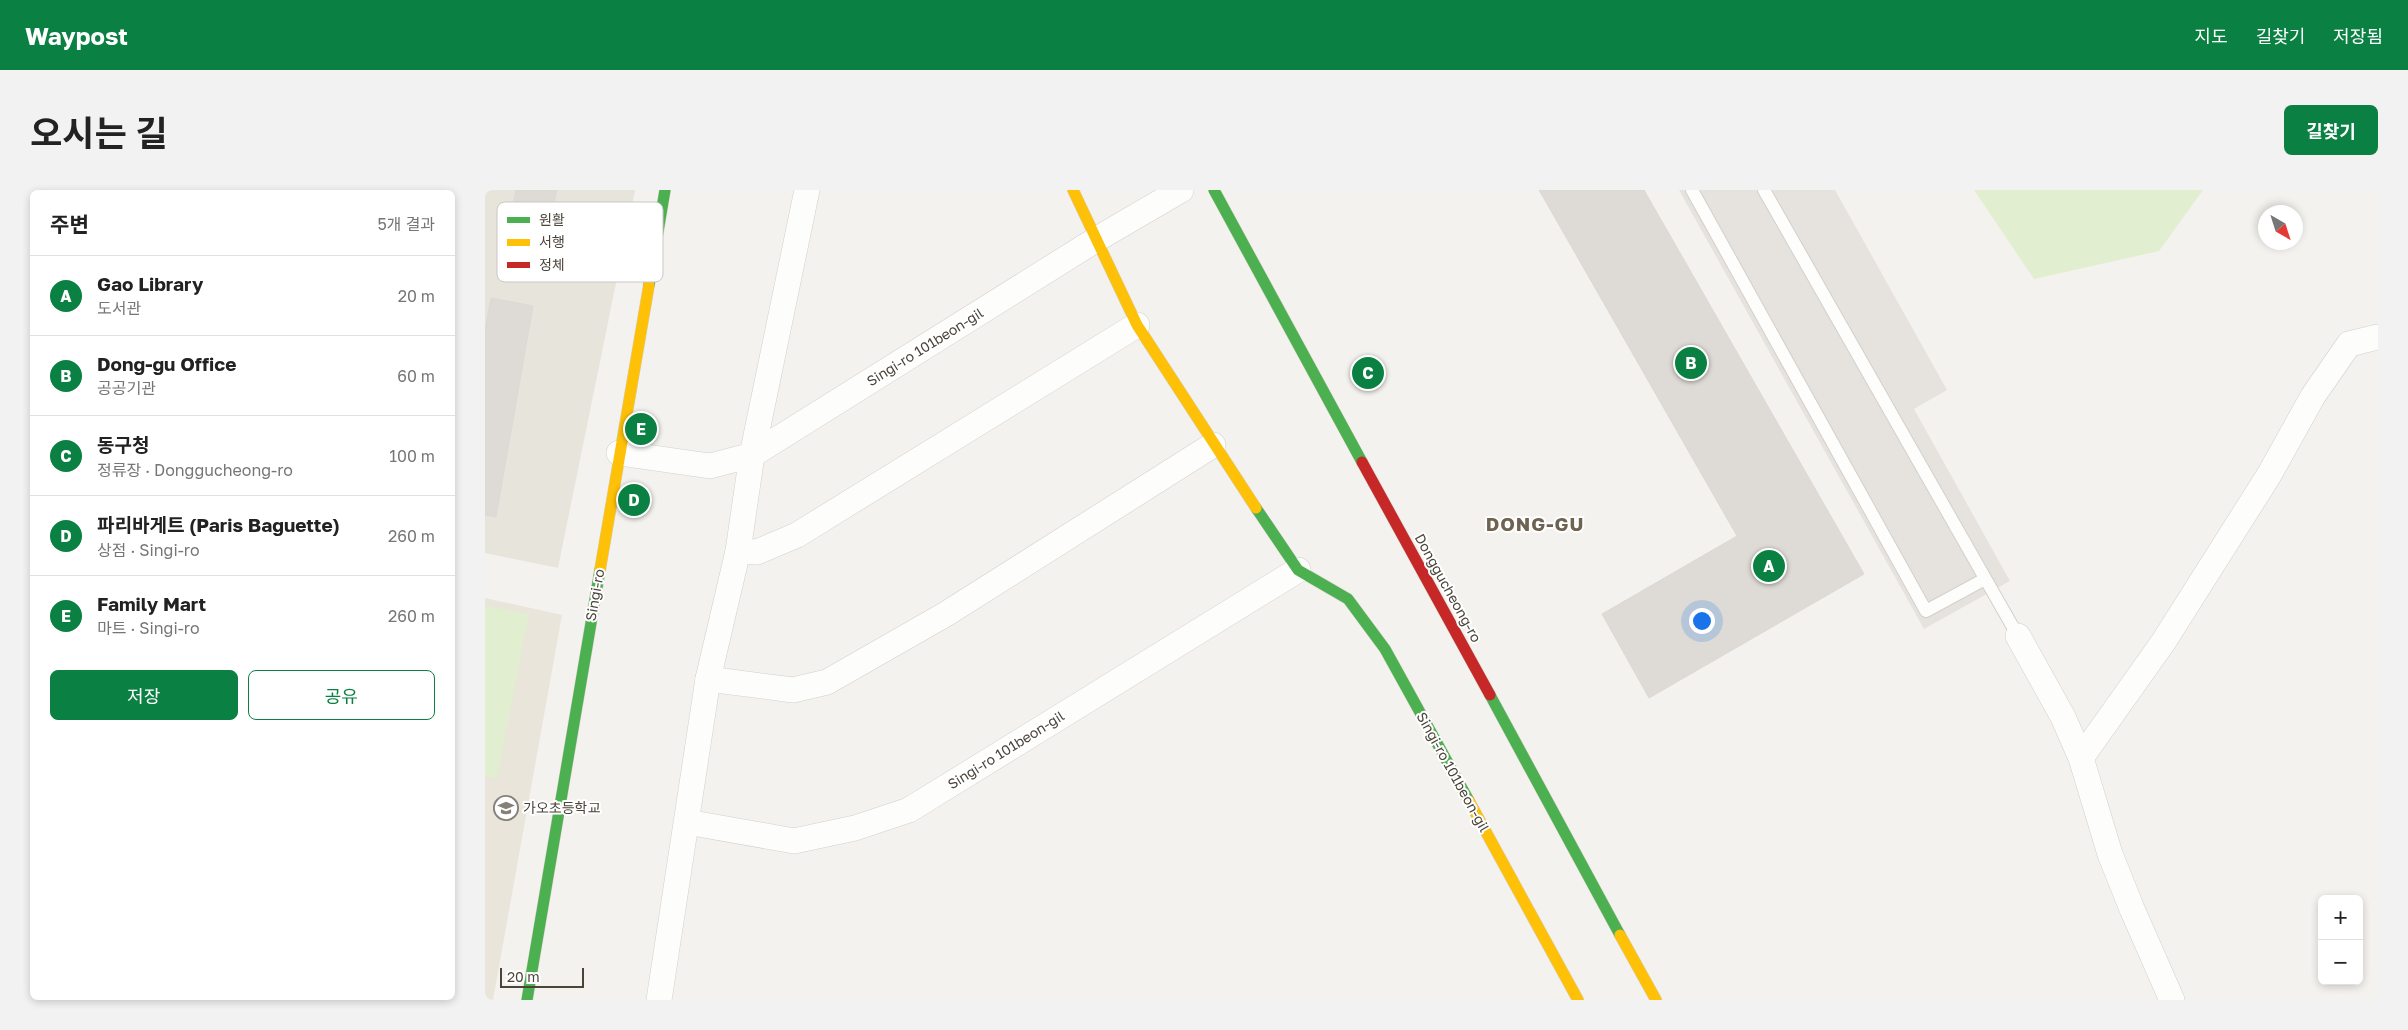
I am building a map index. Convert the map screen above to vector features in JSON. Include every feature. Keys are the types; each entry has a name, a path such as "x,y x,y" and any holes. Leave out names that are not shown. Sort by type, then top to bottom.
{"main road":[{"name":"Singi-ro 101beon-gil","path":"1073,190 1137,325 1213,445 1298,570 1348,599 1385,649 1578,1000"},
{"name":"Donggucheong-ro","path":"1214,190 1656,1000"},
{"name":"Singi-ro","path":"527,1000 649,282"}],"street":[{"path":"659,1000 708,678 738,550 752,455 807,190"},
{"path":"1097,239 1181,190"},
{"name":"Singi-ro 101beon-gil","path":"619,453 710,466 752,455 1097,239"},
{"path":"738,550 757,552 797,535 1137,325"},
{"path":"2081,758 2164,641 2269,475 2313,396 2349,344 2378,337"},
{"path":"708,678 793,690 827,682 946,614 1213,445"},
{"name":"Singi-ro 101beon-gil","path":"687,822 793,841 855,828 909,810 1298,570"},
{"path":"2018,636 2063,716 2081,758 2110,854 2172,1000"}],"lane":[{"path":"1693,190 1926,612 1985,579"},
{"path":"1764,190 2018,636"}],"shaded area":[{"path":"485,190 635,190 633,202 497,202 497,282 616,282 558,568 485,553"},
{"path":"1679,190 1835,190 1947,390 1914,409 2010,581 1924,629"},
{"name":"가오초등학교","path":"485,598 562,615 493,1000 485,1000"}],"green space":[{"path":"1974,190 2203,190 2159,251 2034,279"},
{"path":"485,606 529,614 497,779 485,776"}],"building":[{"path":"516,190 557,190 554,202 513,202"},
{"path":"1539,190 1644,190 1864,574 1649,698 1602,614 1737,536"},
{"path":"491,298 533,306 496,517 485,515 485,330"}],"traffic: fast":[{"path":"663,202 665,190"},
{"path":"1214,190 1362,462"},
{"path":"1256,508 1298,570 1348,599 1385,649 1469,801"},
{"path":"527,1000 600,570"},
{"path":"1490,695 1620,935"}],"traffic: slow":[{"path":"1073,190 1137,325 1256,508"},
{"path":"600,570 649,285"},
{"path":"1469,801 1578,1000"},
{"path":"1620,935 1656,1000"}],"traffic: jam":[{"path":"1362,462 1490,695"}],"place":[{"name":"Dong-gu Office","path":"1691,363"},
{"name":"동구청","path":"1368,373"},
{"name":"Family Mart","path":"641,429"},
{"name":"파리바게트 (Paris Baguette)","path":"634,500"},
{"name":"Gao Library","path":"1769,566"},
{"name":"가오초등학교","path":"506,808"}],"district":[{"name":"DONG-GU","path":"1535,524"}]}
